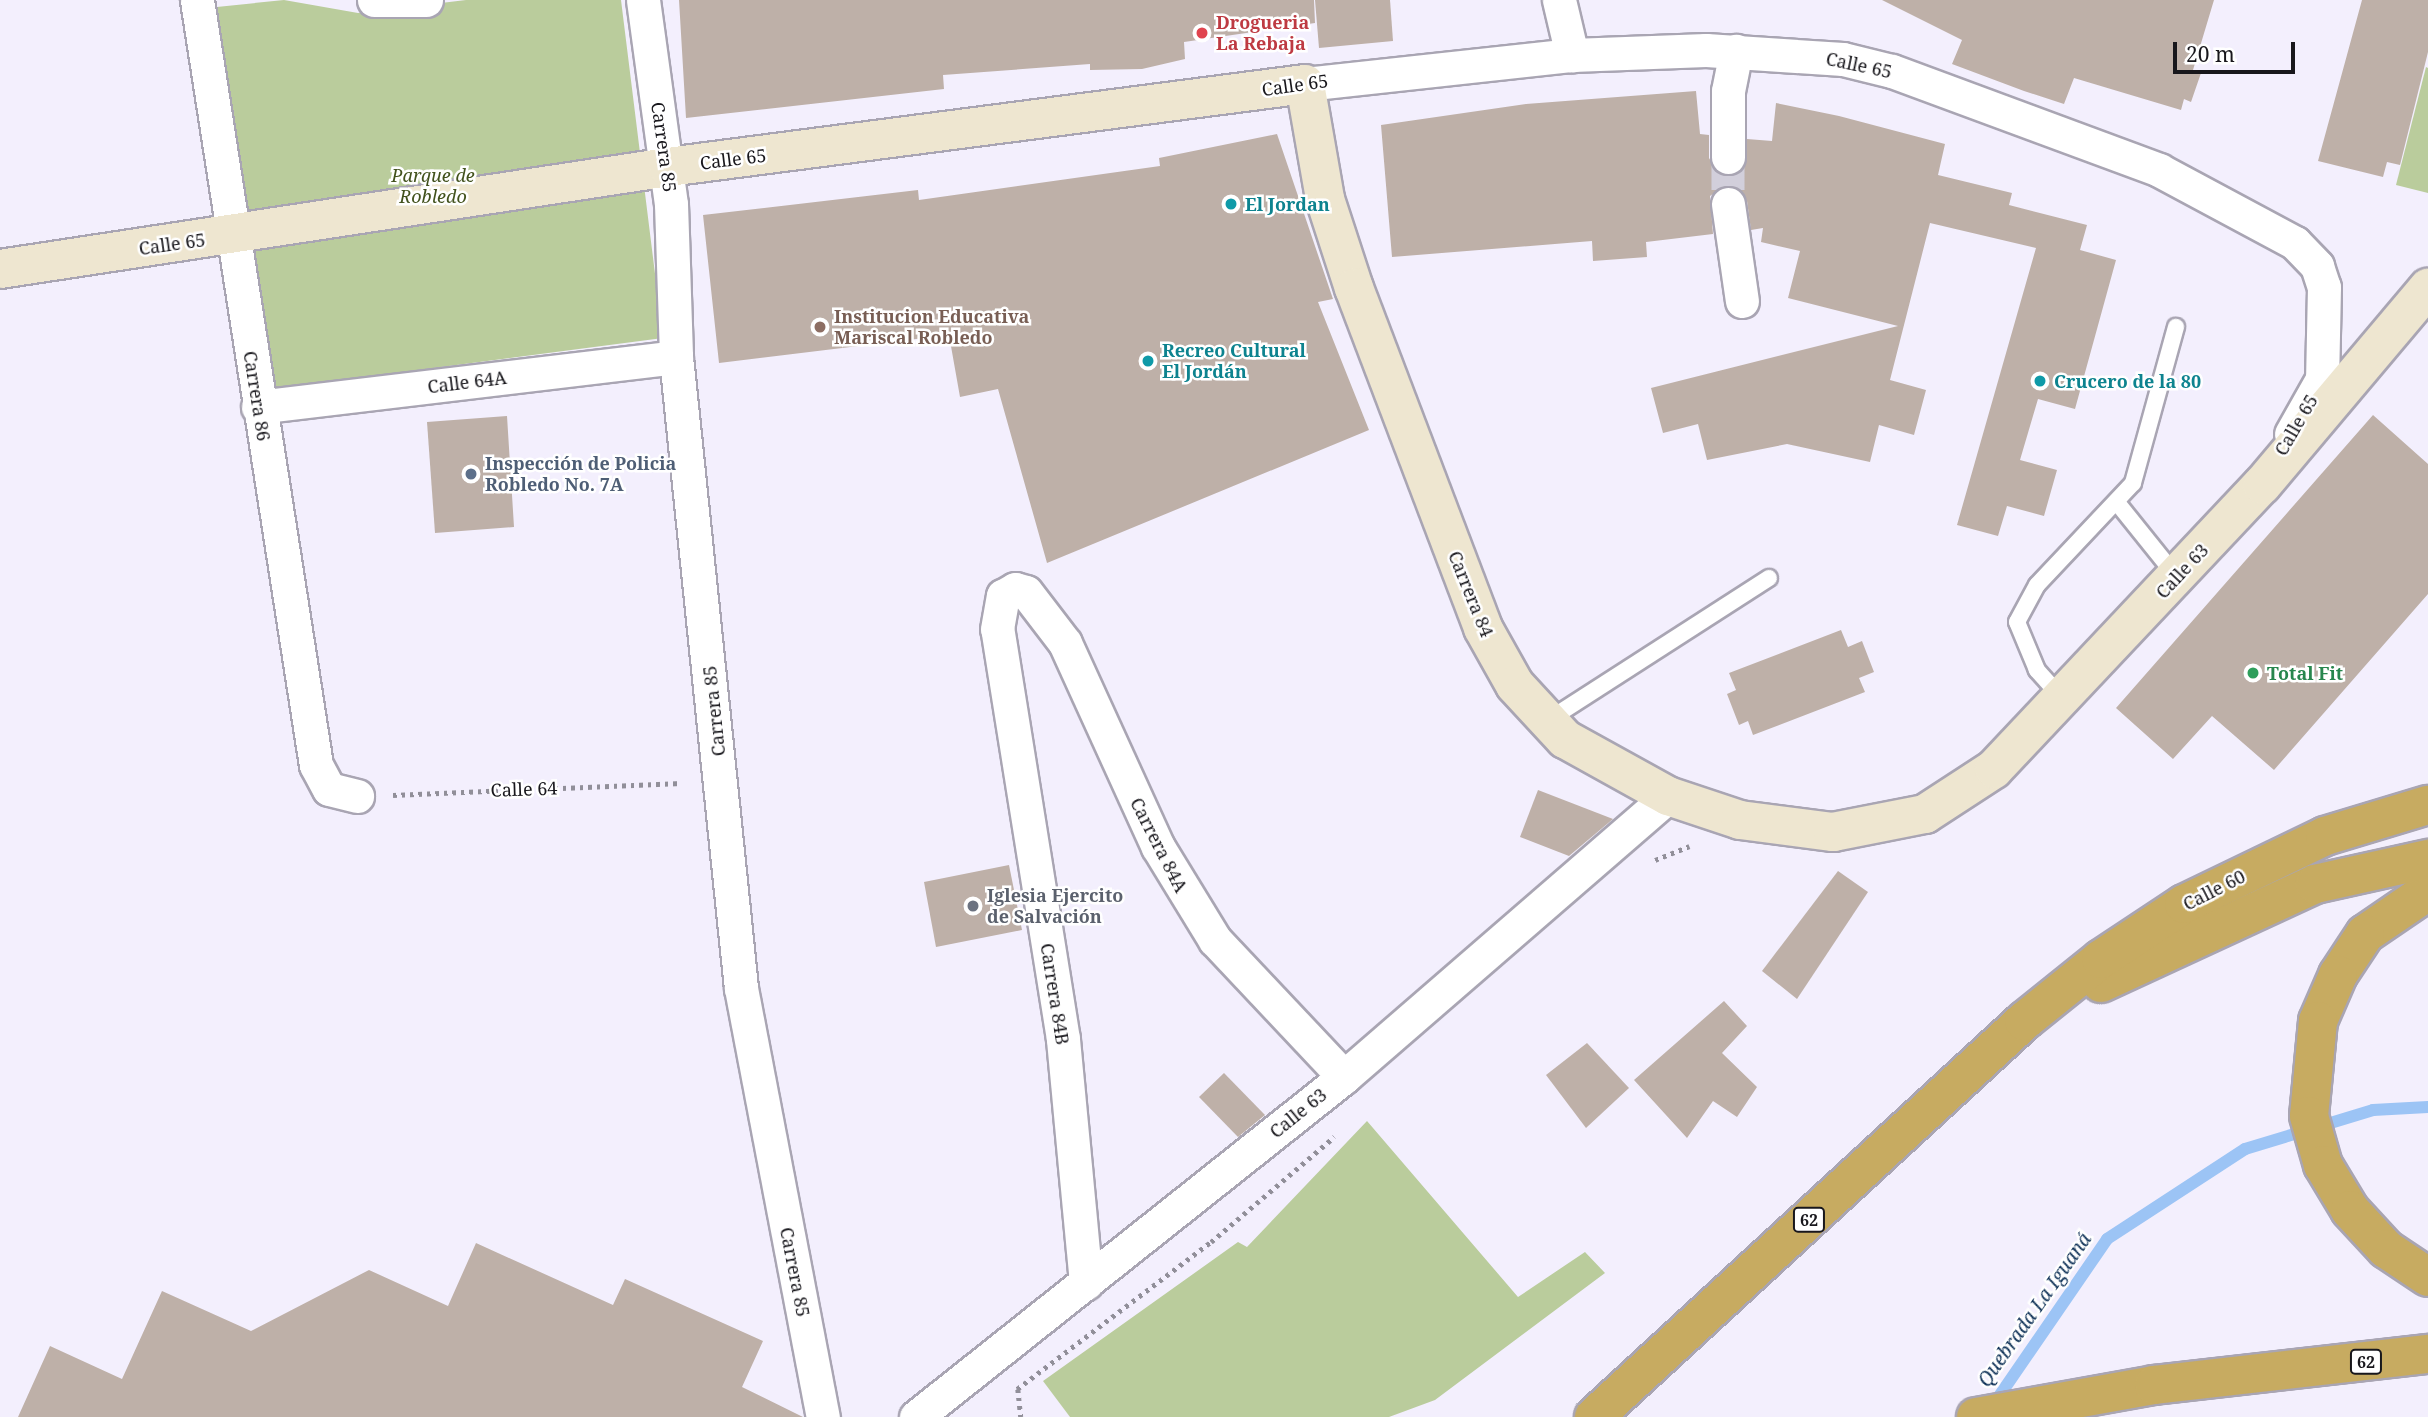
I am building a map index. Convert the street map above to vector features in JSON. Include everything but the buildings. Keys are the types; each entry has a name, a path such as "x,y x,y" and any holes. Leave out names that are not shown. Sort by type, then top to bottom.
{"highway":[{"name":"Calle 60","path":"2024,1021 2101,959 2185,904 2325,836 2428,805"},
{"path":"2024,1021 2260,905 2360,871 2428,859"},
{"path":"2416,898 2365,934 2338,975 2318,1021 2309,1116 2323,1166 2350,1210 2386,1249 2428,1277"},
{"name":"62","path":"1594,1417 2024,1021"},
{"name":"62","path":"1976,1417 2154,1385 2304,1371 2428,1354"}],"main road":[{"name":"Calle 65","path":"0,269 668,167 1305,84"},
{"name":"Carrera 84","path":"1305,84 1334,225 1464,580 1501,664 1545,723 1668,796 1788,828 1856,831 1906,820"},
{"name":"Calle 63","path":"1906,820 1977,783 2062,698 2262,485 2428,288"}],"street":[{"name":"Carrera 86","path":"197,0 230,236 316,765 343,793"},
{"path":"374,0 426,0"},
{"name":"Carrera 85","path":"643,0 668,167 676,358 741,988 823,1417"},
{"path":"1559,0 1561,31 1572,55"},
{"path":"1727,157 1728,91 1736,51"},
{"name":"Calle 65","path":"1305,84 1572,55 1736,51 1843,59 1892,71 2159,170 2295,243 2317,267 2324,287 2322,379 2262,485"},
{"path":"1728,204 1742,301"},
{"name":"Calle 64A","path":"258,407 676,358"},
{"name":"Carrera 84A","path":"1015,589 1039,605 1065,643 1186,899 1231,960 1344,1077"},
{"name":"Carrera 84B","path":"1015,589 1003,596 997,629 1063,1039 1086,1283"},
{"name":"Calle 63","path":"916,1417 1344,1077 1668,796"}],"lane":[{"path":"2062,698 2037,670 2017,622 2037,585 2119,505 2144,459 2176,327"},
{"path":"2119,505 2176,576"},
{"path":"1545,723 1769,578"}],"path":[{"name":"Calle 64","path":"343,793 721,782"},
{"path":"1018,1388 1021,1417"}],"green space":[{"name":"Parque de Robledo","path":"284,0 358,13 466,0 621,0 663,338 265,390 207,8"},
{"path":"2426,67 2428,68 2428,193 2396,185"},
{"path":"1367,1121 1518,1297 1585,1252 1605,1273 1435,1400 1389,1417 1070,1417 1043,1381 1238,1242 1247,1247"}],"waterway":[{"name":"Quebrada La Iguaná","path":"1991,1408 2107,1239 2245,1149 2373,1110 2428,1107"}],"tunnel":[{"path":"1728,157 1728,204"}],"place":[{"name":"Drogueria La Rebaja","path":"1202,33"},
{"name":"El Jordan","path":"1231,204"},
{"name":"Institucion Educativa Mariscal Robledo","path":"820,327"},
{"name":"Recreo Cultural El Jordán","path":"1148,361"},
{"name":"Crucero de la 80","path":"2040,381"},
{"name":"Inspección de Policia Robledo No. 7A","path":"471,474"},
{"name":"Total Fit","path":"2253,673"},
{"name":"Iglesia Ejercito de Salvación","path":"973,906"}]}
